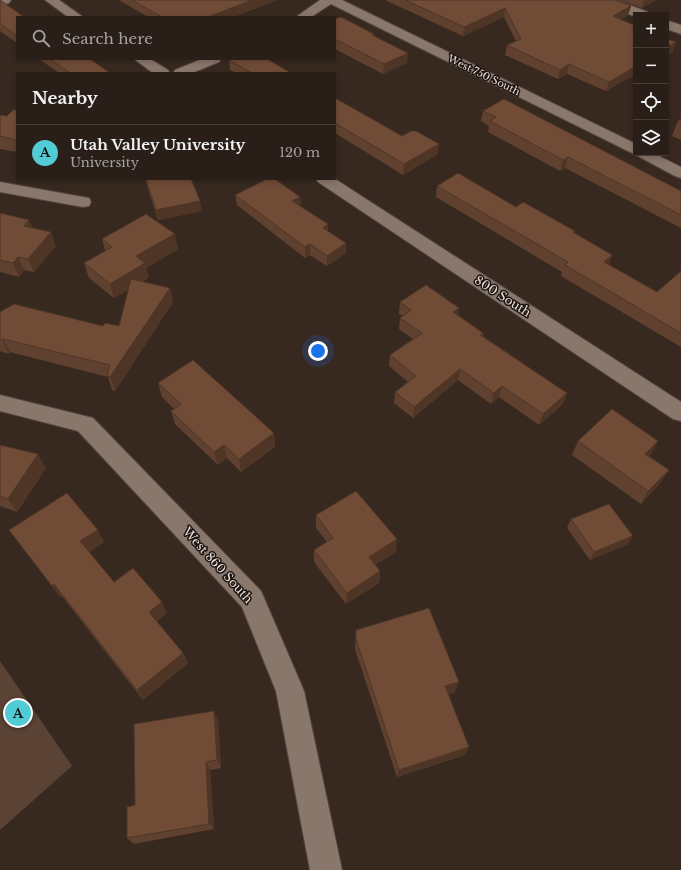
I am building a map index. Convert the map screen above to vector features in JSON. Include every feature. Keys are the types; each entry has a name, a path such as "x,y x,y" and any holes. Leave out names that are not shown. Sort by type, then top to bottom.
{"street":[{"path":"0,2 5,0"},
{"path":"52,0 76,16"},
{"path":"304,16 329,0"},
{"name":"West 750 South","path":"332,0 633,149"},
{"path":"605,0 635,12"},
{"path":"669,25 681,30"},
{"path":"143,60 161,72"},
{"path":"182,72 212,60"},
{"path":"647,156 681,173"},
{"name":"800 South","path":"326,180 681,413"},
{"path":"0,187 83,202"},
{"name":"West 860 South","path":"0,403 85,424 252,599 290,691 326,870"}],"shaded area":[{"path":"0,661 72,766 0,830"}],"building":[{"path":"0,0 23,16 16,16 16,35 0,23"},
{"path":"132,0 252,0 211,16 160,16"},
{"path":"405,0 615,0 631,6 613,16 633,25 633,68 609,82 569,64 560,70 507,45 521,39 505,8 464,27"},
{"path":"341,17 408,53 384,64 336,40 336,19"},
{"path":"669,39 676,42 669,46"},
{"path":"51,60 91,60 109,72 69,72"},
{"path":"229,60 269,60 289,72 250,72"},
{"path":"336,99 402,136 411,131 416,131 439,144 404,164 336,124"},
{"path":"504,99 681,191 681,215 568,157 563,160 490,121 496,117 483,111"},
{"path":"13,110 16,110 16,140 0,136 0,115 7,116"},
{"path":"458,173 516,207 523,202 575,231 573,232 612,255 604,262 657,292 681,271 681,333 565,265 568,262 437,186"},
{"path":"146,180 191,180 200,201 156,210"},
{"path":"265,180 276,180 300,197 292,201 328,224 323,228 346,243 327,256 310,244 305,247 235,195"},
{"path":"0,213 29,220 24,226 51,232 28,259 18,257 13,263 0,260"},
{"path":"146,214 175,234 136,256 145,263 110,284 84,263 112,247 102,239"},
{"path":"131,279 170,288 110,377 107,376 110,365 0,339 0,312 14,304 103,326 105,323 119,326"},
{"path":"426,285 459,308 453,312 483,333 480,335 567,393 543,414 502,386 494,393 460,369 414,407 395,392 416,376 390,355 422,333 400,318 411,310 400,302"},
{"path":"193,360 274,433 239,459 224,445 214,452 171,411 181,404 158,383"},
{"path":"612,409 658,441 645,454 669,470 648,491 578,441"},
{"path":"0,445 38,454 8,499 0,496"},
{"path":"356,491 397,539 369,557 380,571 347,593 314,550 333,538 316,515"},
{"path":"67,493 98,530 80,541 114,582 133,568 162,602 149,612 183,653 137,690 54,584 52,586 9,530"},
{"path":"609,504 633,536 594,552 571,519"},
{"path":"429,608 459,682 445,686 469,747 399,770 356,639 356,630"},
{"path":"214,711 217,760 206,762 209,824 127,838 127,807 135,805 134,724"}],"place":[{"name":"Utah Valley University","path":"18,713"}]}
